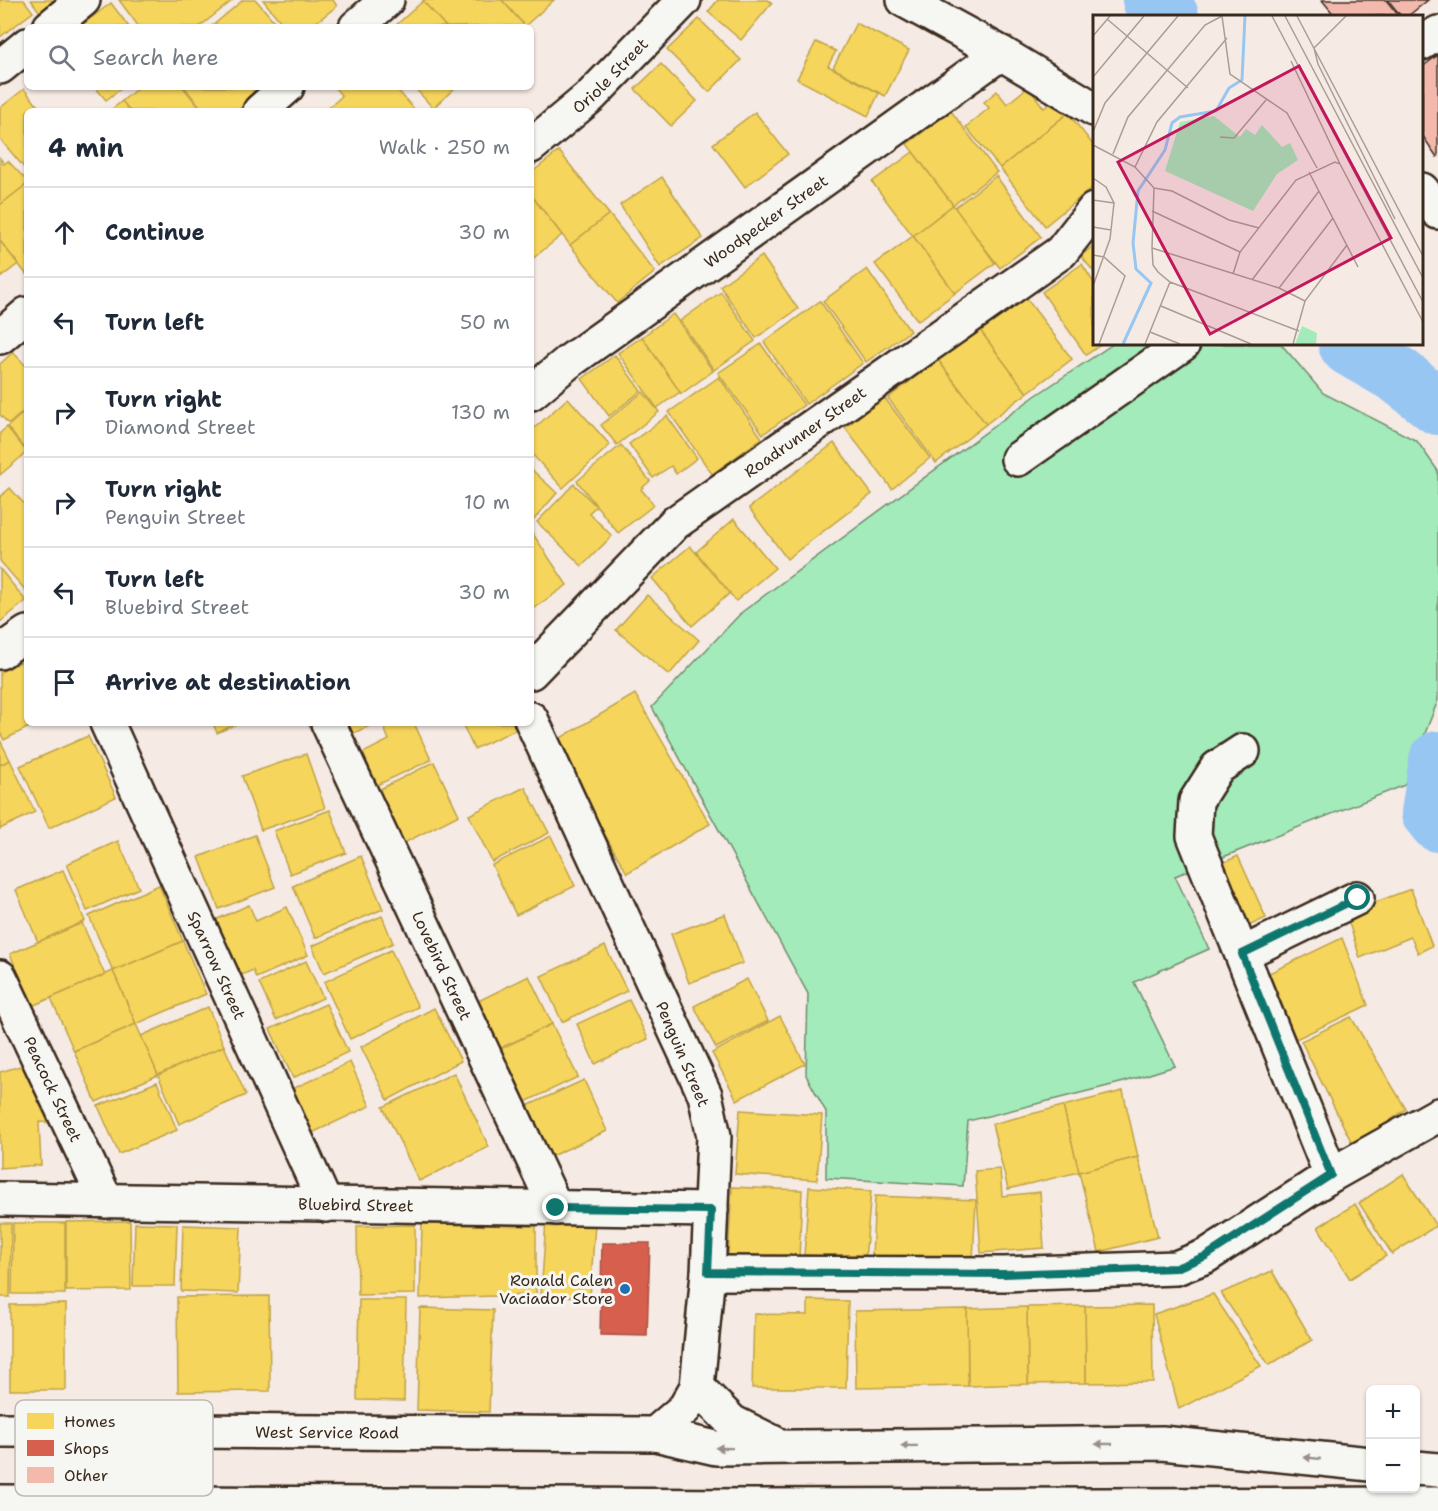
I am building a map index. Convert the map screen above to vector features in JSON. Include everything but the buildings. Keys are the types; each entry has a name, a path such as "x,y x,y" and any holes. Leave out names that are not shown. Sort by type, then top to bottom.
{"main road":[{"path":"54,24 83,0"},
{"path":"359,24 387,0"},
{"name":"Oriole Street","path":"534,144 591,96 684,0"},
{"path":"904,0 1001,53 1093,109"},
{"path":"1423,42 1438,33"},
{"path":"0,67 24,47"},
{"name":"Woodpecker Street","path":"534,390 567,363 1001,53"},
{"path":"263,108 284,90"},
{"path":"1423,191 1438,212"},
{"name":"Roadrunner Street","path":"534,669 675,523 1061,252 1093,212"},
{"path":"0,337 24,317"},
{"path":"1018,459 1182,345"},
{"path":"0,652 24,635"},
{"name":"Penguin Street","path":"534,725 705,1095 714,1136 708,1272 697,1388 685,1408 655,1434"},
{"name":"Sparrow Street","path":"108,726 326,1205"},
{"name":"Lovebird Street","path":"329,726 556,1208"},
{"path":"1243,751 1217,768 1196,801 1194,836 1331,1175"},
{"path":"1242,954 1358,898"},
{"name":"Peacock Street","path":"0,977 106,1201"},
{"path":"708,1272 1004,1274 1176,1268 1206,1256 1331,1175 1438,1115"},
{"name":"Bluebird Street","path":"0,1199 711,1210"},
{"path":"697,1388 732,1422 783,1448"},
{"name":"West Service Road","path":"0,1430 15,1430"},
{"name":"West Service Road","path":"213,1431 655,1434 716,1448 1162,1443 1366,1463"},
{"path":"1420,1468 1438,1470"},
{"path":"0,1502 752,1506 1438,1504"}],"green space":[{"path":"1112,345 1282,345 1323,393 1417,441 1438,471 1438,700 1405,785 1175,876 1209,949 1134,982 1175,1066 1124,1082 968,1121 963,1186 826,1178 826,1112 806,1075 808,994 652,707 742,612 1035,396"}],"waterway":[{"path":"1151,0 1169,15"},
{"path":"1348,345 1398,375 1438,406"},
{"path":"1438,760 1430,813 1438,823"}],"place":[{"name":"Ronald Calen Vaciador Store","path":"625,1289"}],"route":[{"path":"556,1208 711,1210 708,1272 1004,1274 1176,1268 1206,1256 1331,1175 1242,954 1358,898"}]}
